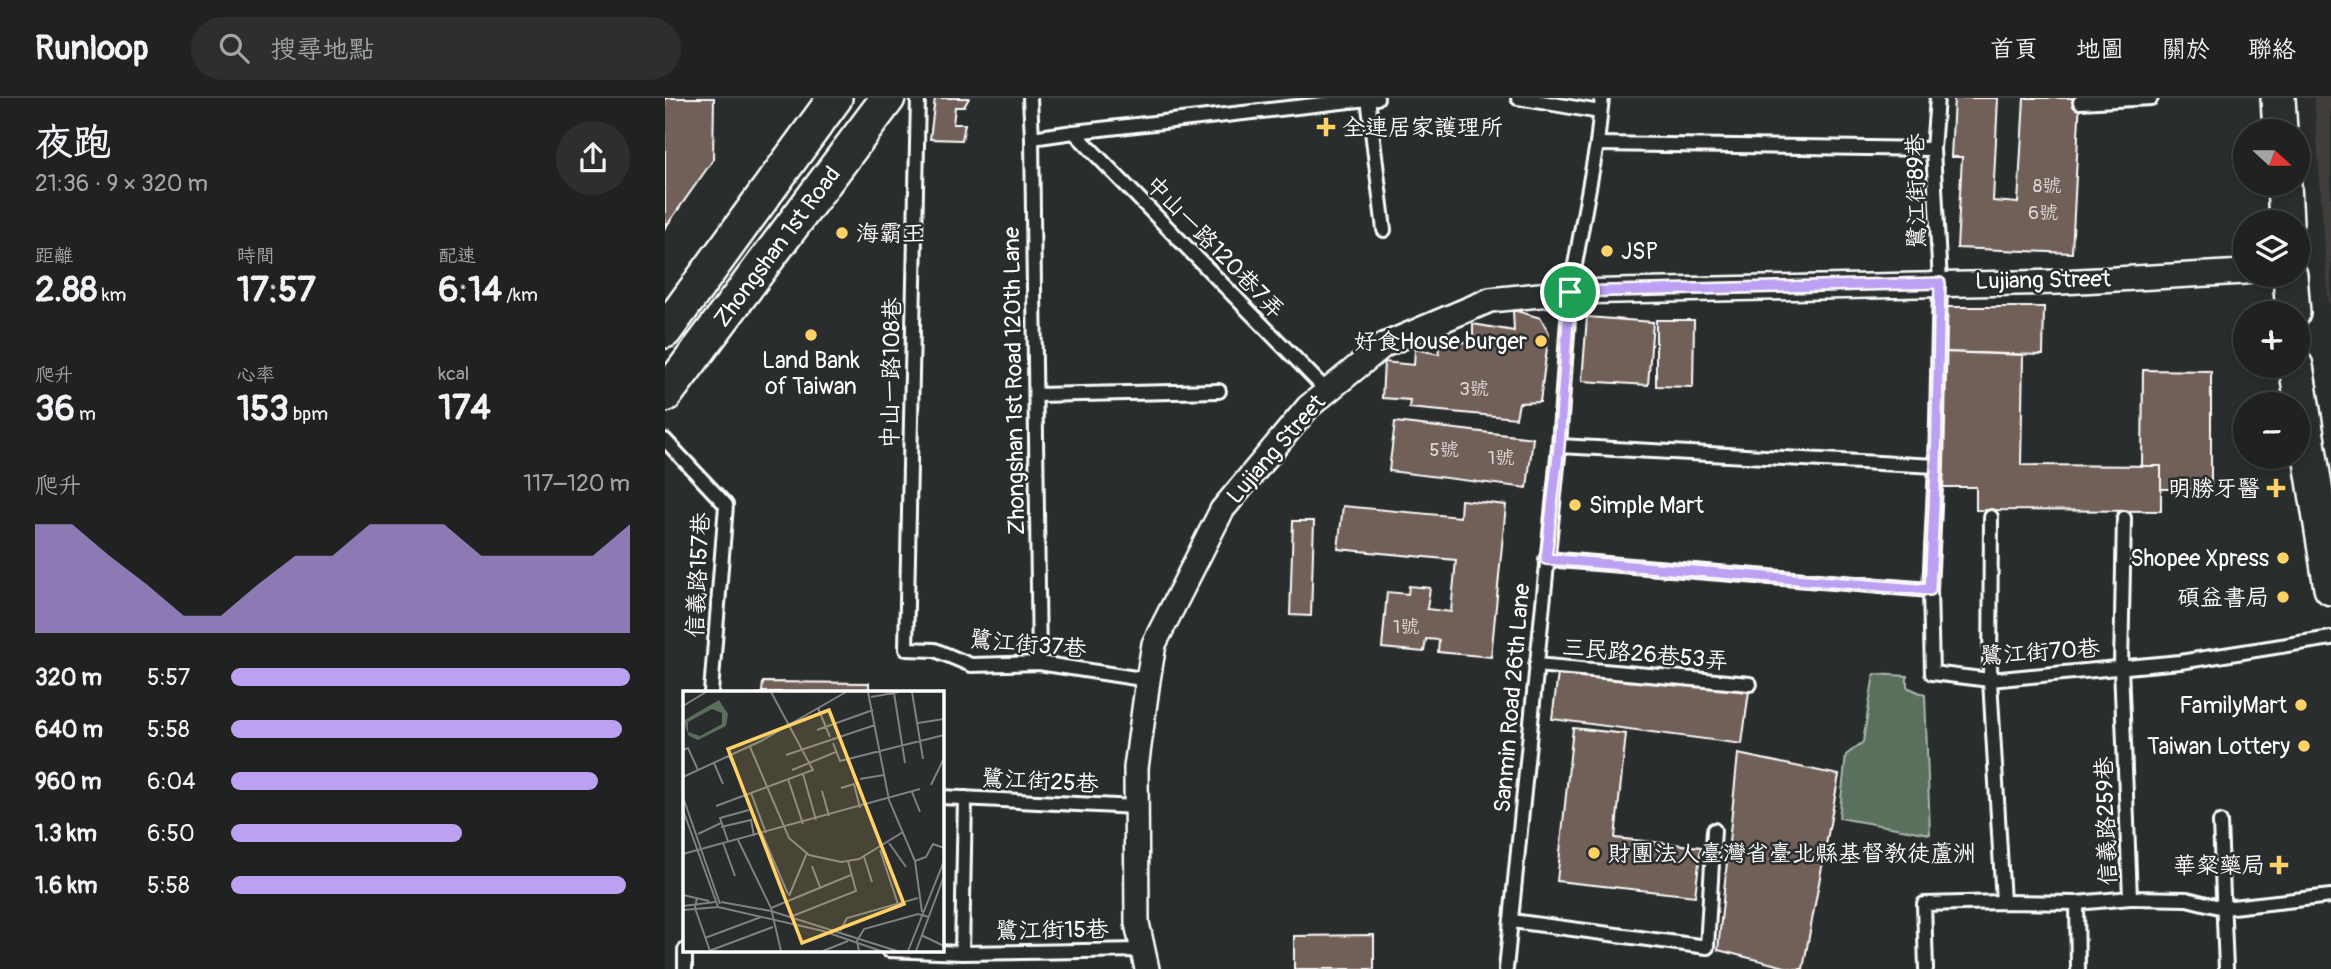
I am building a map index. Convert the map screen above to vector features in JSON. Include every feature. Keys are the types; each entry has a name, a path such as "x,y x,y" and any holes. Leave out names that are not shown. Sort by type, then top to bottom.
{"main road":[{"name":"Zhongshan 1st Road","path":"665,331 835,98"},
{"name":"Zhongshan 1st Road","path":"665,395 888,98"},
{"path":"2278,98 2279,119"},
{"path":"2299,378 2331,588"}],"street":[{"name":"Lujiang Street","path":"1145,959 1137,923 1136,768 1154,644 1222,510 1308,407 1384,345 1490,300 1570,292 2061,282 2233,273"}],"lane":[{"name":"中山一路108巷","path":"906,649 918,98"},
{"name":"Zhongshan 1st Road 120th Lane","path":"1030,98 1039,663"},
{"path":"1032,138 1377,98"},
{"path":"1518,98 1601,112"},
{"name":"Sanmin Road 26th Lane","path":"1506,969 1559,446 1570,292 1597,144 1602,98"},
{"name":"鷺江街89巷","path":"1937,98 1933,149 1940,283"},
{"path":"2080,102 2151,98"},
{"path":"1369,99 1384,230"},
{"name":"中山一路120巷7弄","path":"1074,132 1327,391"},
{"path":"1597,144 1933,149"},
{"name":"鷺江街70巷","path":"1940,283 1930,590 1931,673 1990,681 2180,662 2331,638"},
{"path":"1036,395 1219,391"},
{"name":"信義路157巷","path":"665,440 726,505 711,691"},
{"path":"1559,446 1936,466"},
{"path":"1990,517 1990,681 2003,902"},
{"name":"信義路259巷","path":"2078,969 2077,903 2130,898 2121,666 2124,518"},
{"path":"1546,559 1930,590"},
{"name":"鷺江街37巷","path":"906,649 935,650 971,665 1039,663 1148,680"},
{"name":"三民路26巷53弄","path":"1536,666 1750,684"},
{"name":"鷺江街25巷","path":"943,797 1136,807"},
{"name":"鷺江街15巷","path":"962,953 965,798"},
{"path":"2220,822 2226,969"},
{"path":"1512,920 1707,947 1714,830"},
{"path":"2130,898 2187,899 2223,908 2331,896"},
{"path":"1926,969 1924,904 2077,903"},
{"path":"685,951 685,969"},
{"name":"鷺江街15巷","path":"917,951 1145,959"}],"shaded area":[{"path":"2314,98 2331,98 2331,315 2328,295"}],"green space":[{"path":"1874,674 1907,676 1907,687 1925,695 1930,834 1839,818 1846,755 1863,742"}],"building":[{"path":"665,98 714,98 713,160 665,228"},
{"path":"935,98 969,98 964,107 955,107 953,124 965,124 962,140 930,139"},
{"path":"1954,98 1998,98 1993,201 2018,203 2024,98 2080,98 2072,253 1957,248 1962,157 1951,157"},
{"path":"1941,307 2044,307 2043,355 1941,352"},
{"path":"1513,310 1541,318 1549,333 1540,402 1519,403 1516,418 1409,408 1410,400 1382,398 1384,362 1414,365 1415,349 1439,354 1437,337 1473,344 1473,324 1514,331"},
{"path":"1587,317 1653,322 1648,385 1582,381"},
{"path":"1656,320 1694,320 1693,387 1656,386"},
{"path":"1941,352 2023,355 2021,465 2161,466 2161,511 1976,510 1976,487 1939,487"},
{"path":"2143,370 2211,371 2211,489 2161,489 2161,466 2142,466"},
{"path":"1395,422 1533,438 1527,488 1389,471"},
{"path":"1461,500 1506,505 1491,657 1438,652 1439,640 1426,639 1424,652 1382,648 1387,592 1408,594 1409,586 1430,588 1427,609 1451,612 1456,560 1338,549 1343,506 1460,517"},
{"path":"1293,521 1314,521 1311,616 1290,615"},
{"path":"1559,666 1749,691 1742,744 1552,719"},
{"path":"763,682 869,683 869,691 762,691"},
{"path":"1573,728 1626,734 1615,838 1701,847 1695,896 1557,881"},
{"path":"1738,754 1839,775 1803,969 1793,969 1718,950"},
{"path":"1374,935 1374,969 1294,969 1294,936"}],"place":[{"name":"全連居家護理所","path":"1326,127"},
{"name":"海霸王","path":"842,233"},
{"name":"JSP","path":"1607,251"},
{"name":"Land Bank of Taiwan","path":"811,335"},
{"name":"好食House burger","path":"1541,341"},
{"name":"明勝牙醫","path":"2276,488"},
{"name":"Simple Mart","path":"1575,505"},
{"name":"Shopee Xpress","path":"2283,558"},
{"name":"碩益書局","path":"2283,597"},
{"name":"FamilyMart","path":"2301,705"},
{"name":"Taiwan Lottery","path":"2304,746"},
{"name":"財團法人臺灣省臺北縣基督教徒蘆洲","path":"1594,853"},
{"name":"華粲藥局","path":"2279,865"}],"route":[{"path":"1940,283 1930,590 1546,559 1559,446 1570,292 1940,283"}]}
